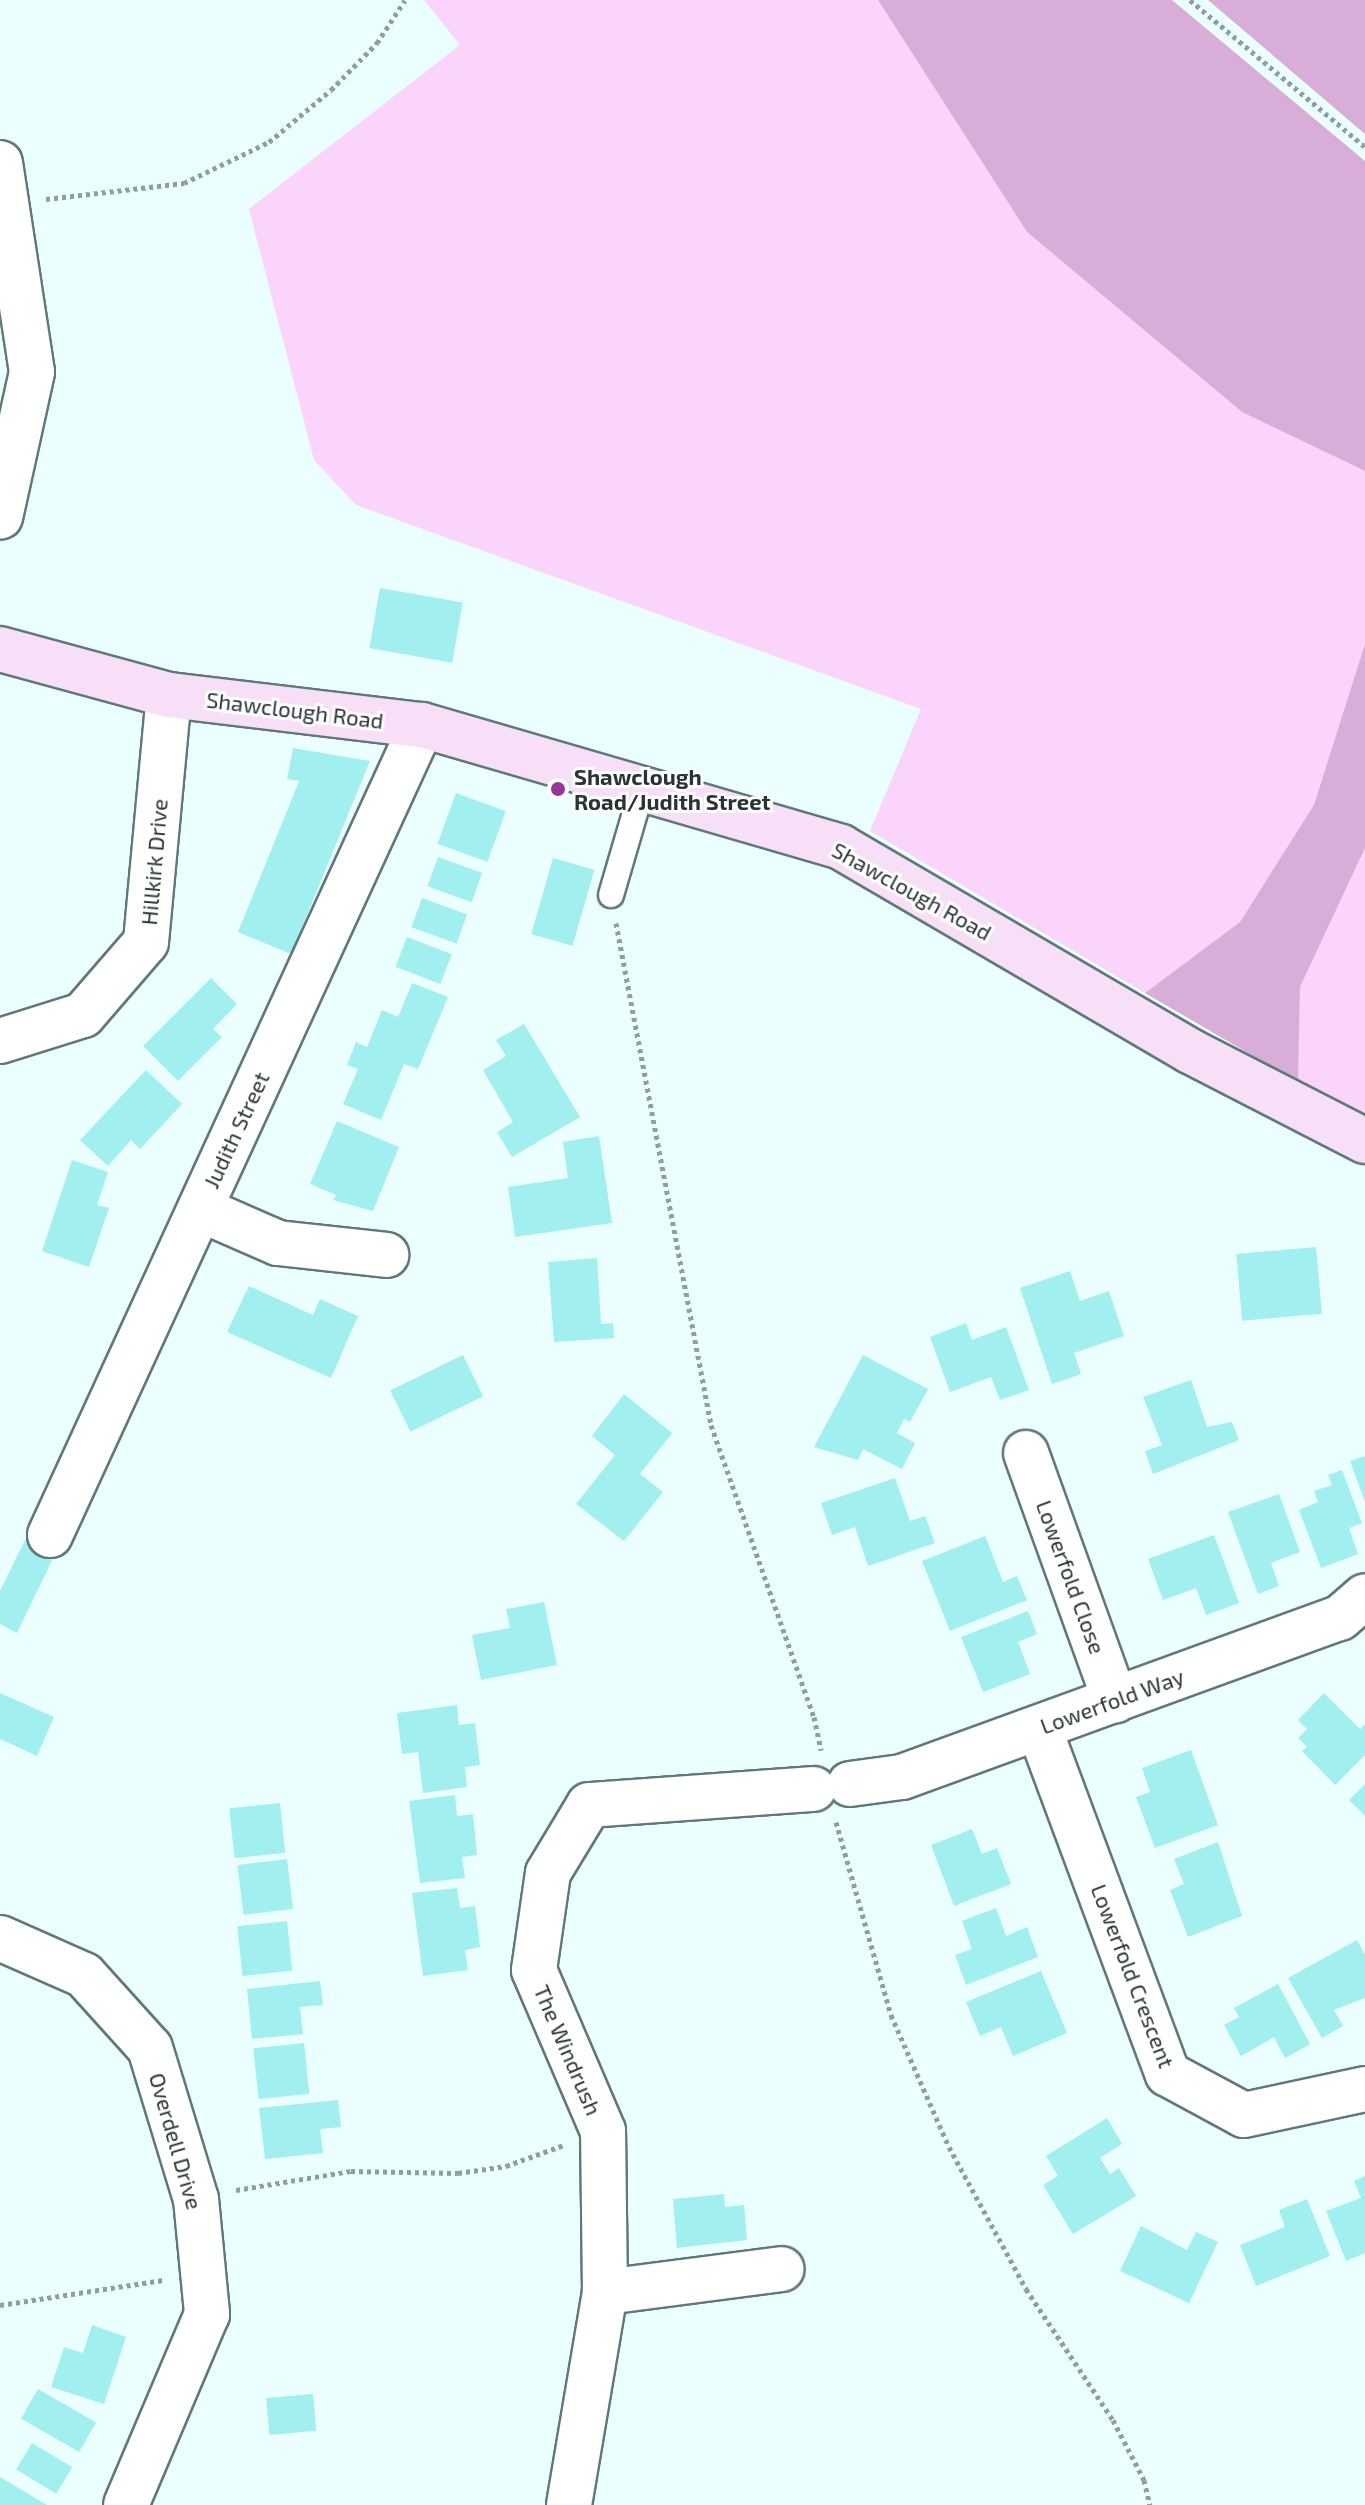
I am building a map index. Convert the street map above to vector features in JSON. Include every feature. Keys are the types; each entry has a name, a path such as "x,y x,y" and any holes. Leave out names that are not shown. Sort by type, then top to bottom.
{"main road":[{"name":"Shawclough Road","path":"0,649 169,695 422,725 841,847 1190,1051 1365,1141"}],"street":[{"path":"0,517 32,372 2,179"},
{"name":"Hillkirk Drive","path":"0,1041 83,1015 146,942 169,695"},
{"name":"Judith Street","path":"50,1535 422,725"},
{"path":"200,1209 278,1243 386,1255"},
{"name":"Lowerfold Close","path":"1026,1453 1115,1700"},
{"name":"Lowerfold Way","path":"830,1787 902,1777 1115,1700 1357,1619"},
{"name":"Lowerfold Crescent","path":"1039,1728 1168,2074 1244,2115 1365,2089"},
{"name":"The Windrush","path":"569,2505 605,2292 603,2131 534,1970 548,1873 589,1805 830,1787"},
{"name":"Overdell Drive","path":"0,1938 84,1975 150,2048 196,2199 207,2314 126,2505"},
{"path":"605,2292 782,2269"}],"lane":[{"path":"611,895 642,789"}],"path":[{"path":"2,179 184,183 269,142 331,90 377,43 405,0"},
{"path":"1190,0 1365,147"},
{"path":"611,895 711,1425 814,1717 891,2015 949,2147 1026,2289 1113,2420 1144,2480 1150,2505"},
{"path":"196,2199 351,2171 458,2173 506,2166 603,2131"},
{"path":"0,2305 203,2274"}],"shaded area":[{"path":"424,0 878,0 1027,232 1242,412 1365,471 1365,644 1315,805 1240,922 1145,993 870,831 921,709 356,505 314,460 249,209 460,45"},
{"path":"878,0 1172,0 1365,161 1365,471 1242,412 1027,232"},
{"path":"1208,0 1365,0 1365,134"},
{"path":"1365,644 1365,848 1300,987 1298,1082 1145,993 1240,922 1314,805"},
{"path":"1365,848 1365,1116 1298,1082 1300,987"}],"building":[{"path":"380,588 463,603 452,663 369,648"},
{"path":"293,748 370,761 291,954 238,932 299,781 287,779"},
{"path":"456,793 506,811 487,862 438,844"},
{"path":"438,857 482,873 472,902 427,886"},
{"path":"553,858 594,870 573,946 531,934"},
{"path":"422,898 467,914 457,944 411,927"},
{"path":"407,937 452,954 440,984 396,967"},
{"path":"211,978 237,1004 213,1029 222,1037 178,1081 143,1046"},
{"path":"412,983 448,997 418,1069 404,1064 381,1120 343,1104 358,1069 347,1065 356,1042 367,1047 382,1010 398,1017"},
{"path":"524,1024 580,1117 512,1157 497,1132 513,1122 483,1070 506,1056 496,1040"},
{"path":"146,1070 182,1104 140,1149 131,1140 108,1166 80,1140"},
{"path":"337,1121 399,1147 373,1211 333,1200 336,1195 310,1184"},
{"path":"599,1136 612,1223 515,1237 508,1187 568,1178 563,1142"},
{"path":"72,1160 108,1172 97,1205 109,1208 89,1267 42,1251"},
{"path":"1316,1247 1322,1314 1242,1321 1236,1254"},
{"path":"597,1258 601,1324 613,1323 614,1338 554,1342 548,1262"},
{"path":"1070,1271 1080,1301 1109,1291 1124,1336 1074,1353 1081,1374 1052,1384 1020,1288"},
{"path":"249,1286 313,1315 320,1299 358,1316 331,1378 227,1332"},
{"path":"966,1323 972,1340 1006,1327 1029,1390 1000,1400 991,1377 950,1392 930,1337"},
{"path":"463,1355 483,1396 410,1432 390,1391"},
{"path":"863,1355 928,1389 910,1422 904,1419 897,1433 915,1443 902,1469 863,1449 858,1460 814,1447"},
{"path":"1191,1380 1207,1427 1232,1422 1239,1440 1153,1474 1145,1451 1162,1445 1143,1397"},
{"path":"624,1394 672,1433 640,1474 663,1492 624,1541 576,1504 615,1455 592,1436"},
{"path":"1365,1456 1365,1502 1350,1461"},
{"path":"1342,1470 1362,1523 1349,1528 1358,1554 1321,1568 1299,1510 1318,1502 1314,1491 1332,1485 1328,1475"},
{"path":"895,1478 910,1521 925,1516 935,1543 868,1566 855,1527 832,1535 821,1503"},
{"path":"1279,1494 1300,1552 1271,1563 1279,1586 1258,1594 1228,1512"},
{"path":"1214,1535 1239,1603 1206,1615 1196,1588 1163,1600 1148,1559"},
{"path":"985,1536 1003,1582 1017,1576 1027,1600 950,1631 922,1561"},
{"path":"26,1538 56,1552 17,1633 0,1624 0,1591"},
{"path":"544,1602 557,1665 481,1680 472,1635 510,1628 506,1609"},
{"path":"1028,1611 1037,1634 1018,1642 1030,1674 983,1692 961,1637"},
{"path":"0,1693 54,1717 37,1756 0,1739"},
{"path":"1324,1693 1360,1729 1365,1724 1365,1755 1335,1785 1302,1751 1307,1747 1298,1738 1307,1729 1298,1720"},
{"path":"457,1705 459,1725 475,1723 480,1765 465,1767 467,1787 423,1793 418,1752 402,1754 397,1713"},
{"path":"1191,1750 1218,1825 1155,1848 1136,1797 1150,1792 1142,1768"},
{"path":"1365,1784 1365,1816 1349,1800"},
{"path":"455,1795 457,1816 473,1814 477,1855 462,1857 465,1878 420,1883 409,1801"},
{"path":"280,1803 285,1853 235,1858 229,1808"},
{"path":"972,1829 982,1854 997,1848 1011,1884 954,1906 931,1845"},
{"path":"1218,1842 1242,1916 1188,1937 1170,1890 1184,1884 1174,1859"},
{"path":"287,1859 293,1909 243,1915 237,1865"},
{"path":"457,1888 460,1908 475,1906 480,1947 465,1950 468,1970 423,1976 412,1893"},
{"path":"996,1908 1006,1936 1027,1927 1038,1957 966,1985 955,1955 972,1949 962,1921"},
{"path":"287,1921 292,1971 243,1976 237,1926"},
{"path":"1357,1940 1365,1955 1365,1998 1334,2010 1343,2026 1322,2038 1288,1978"},
{"path":"1041,1971 1067,2033 1013,2056 1001,2027 980,2036 966,2002"},
{"path":"320,1981 323,2005 300,2007 303,2034 252,2039 247,1989"},
{"path":"1278,1984 1310,2044 1285,2058 1274,2037 1241,2056 1224,2025 1239,2017 1234,2008"},
{"path":"304,2043 309,2094 259,2099 253,2048"},
{"path":"338,2100 341,2127 320,2129 323,2153 265,2159 259,2108"},
{"path":"1107,2118 1122,2144 1100,2158 1110,2174 1119,2168 1136,2196 1073,2234 1043,2185 1058,2176 1046,2156"},
{"path":"1365,2176 1365,2253 1346,2261 1326,2211 1361,2198 1354,2181"},
{"path":"724,2194 725,2207 744,2205 747,2240 677,2248 673,2199"},
{"path":"1307,2199 1330,2256 1256,2286 1240,2245 1285,2227 1279,2210"},
{"path":"1141,2226 1187,2250 1196,2232 1218,2242 1189,2303 1120,2271"},
{"path":"92,2325 126,2337 104,2404 51,2387 64,2347 83,2353"},
{"path":"38,2389 96,2422 79,2452 21,2418"},
{"path":"313,2394 316,2431 269,2435 266,2398"},
{"path":"32,2443 72,2467 56,2494 16,2470"},
{"path":"0,2477 47,2505 0,2505"}],"place":[{"name":"Shawclough Road/Judith Street","path":"558,789"}]}
